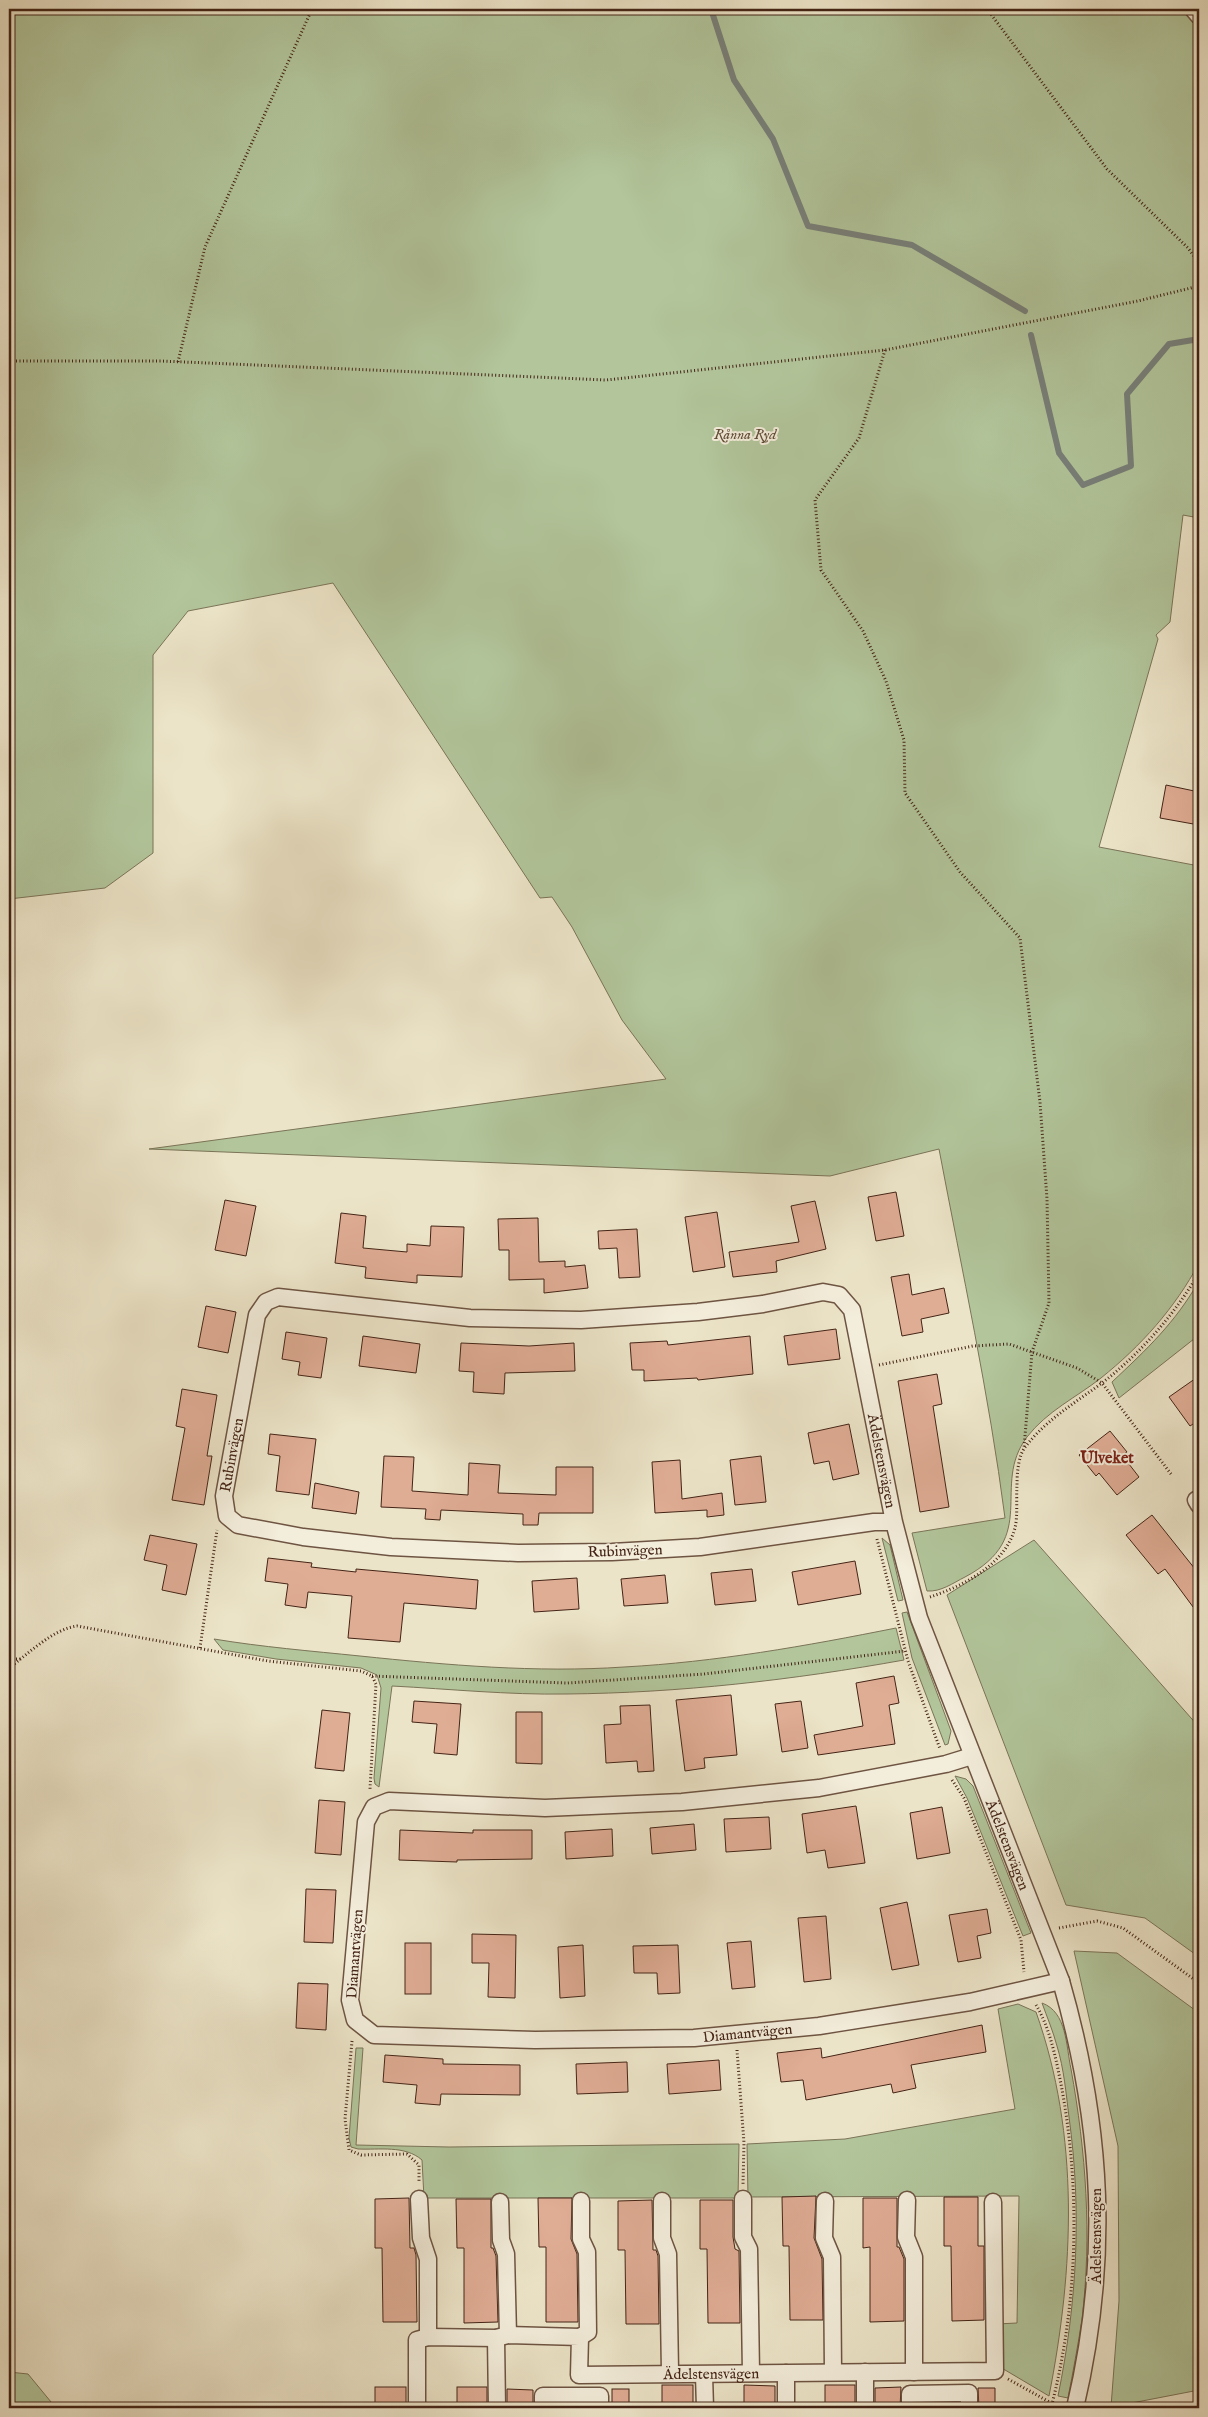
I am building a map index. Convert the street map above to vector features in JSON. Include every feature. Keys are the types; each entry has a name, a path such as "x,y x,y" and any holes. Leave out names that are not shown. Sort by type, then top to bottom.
{"street":[{"path":"1193,9 1199,16"},
{"name":"Rubinvägen","path":"839,1295 823,1292 763,1304 698,1312 581,1320 470,1318 278,1297 266,1302 257,1314 224,1496 227,1516 238,1525 303,1537 391,1547 518,1553 612,1552 700,1548 874,1522 894,1522"},
{"name":"Ädelstensvägen","path":"839,1295 852,1310 894,1522 919,1618 1061,1982 1076,2032 1087,2086 1095,2153 1099,2229 1093,2318 1088,2356 1075,2408"},
{"name":"Diamantvägen","path":"972,1756 946,1764 819,1788 682,1802 545,1808 389,1801 374,1807 366,1822 350,2000 355,2020 374,2035 535,2040 694,2038 819,2026 970,2002 1061,1982"},
{"path":"419,2199 421,2238 428,2259 428,2337"},
{"path":"743,2199 743,2237 749,2249 751,2373"},
{"path":"906,2200 906,2237 914,2257 914,2372"},
{"path":"417,2408 417,2340 428,2337 580,2337 588,2332 587,2252 581,2239 581,2201"},
{"path":"662,2201 662,2238 668,2254 670,2372"},
{"path":"825,2201 824,2238 832,2257 833,2371"},
{"path":"497,2408 506,2254 502,2240 500,2202"},
{"path":"993,2202 995,2371"},
{"path":"579,2396 580,2337"},
{"name":"Ädelstensvägen","path":"579,2375 670,2372 704,2375 833,2371 995,2371"},
{"path":"865,2372 865,2408"},
{"path":"937,2372 939,2393"},
{"path":"786,2373 786,2408"},
{"path":"704,2375 704,2408"},
{"path":"910,2408 910,2394 939,2393 969,2393 969,2408"},
{"path":"543,2408 543,2396 600,2396 600,2408"}],"path":[{"path":"178,362 205,247 312,9"},
{"path":"987,9 1107,169 1188,248 1199,263"},
{"path":"9,361 178,362 606,380 885,350 1138,301 1199,286"},
{"path":"885,350 859,438 815,500 821,570 863,631 886,681 904,740 905,794 960,872 1020,938 1040,1102 1047,1199 1049,1302 1032,1352 1024,1448 1018,1471 1015,1527 1005,1549 986,1569 954,1588 924,1599"},
{"path":"1024,1448 1046,1424 1102,1383 1136,1353 1166,1321 1199,1273"},
{"path":"874,1366 973,1346 1009,1344 1077,1368 1102,1383 1171,1474"},
{"path":"200,1648 217,1527"},
{"path":"9,1668 57,1634 69,1627 77,1626 268,1661 362,1671 372,1676 567,1683 704,1674 905,1651"},
{"path":"9,1659 21,1659"},
{"path":"370,1792 376,1684 372,1676"},
{"path":"1051,1929 1096,1921 1123,1928 1199,1983"},
{"path":"1026,1989 1038,2008 1055,2056 1068,2121 1074,2239 1070,2293 1051,2408"},
{"path":"352,2040 346,2119 349,2150 360,2155 407,2154 419,2165 419,2199"},
{"path":"736,2045 744,2143 743,2199"},
{"path":"995,2371 1052,2404 1058,2405"},
{"path":"1173,2408 1199,2402"}],"green space":[{"name":"Rånna Ryd","path":"9,9 1199,9 1199,518 1183,515 1170,622 1156,635 1158,639 1099,847 1199,866 1199,1263 1190,1280 1168,1311 1130,1353 1092,1385 1044,1419 1027,1437 1017,1455 1012,1474 1011,1510 1008,1528 1002,1545 988,1562 965,1577 942,1589 927,1591 912,1533 1005,1518 983,1379 939,1149 830,1176 149,1149 666,1079 622,1020 572,927 552,897 540,898 333,583 188,611 153,655 153,853 105,888 9,899"},
{"path":"1199,1281 1199,1335 1119,1398 1112,1382 1149,1347 1170,1323"},
{"path":"882,1538 890,1545 903,1600 898,1601"},
{"path":"1034,1540 1199,1727 1199,1957 1145,1918 1066,1905 947,1595"},
{"path":"907,1612 951,1731 948,1744 945,1745 912,1658 902,1613"},
{"path":"896,1628 904,1660 820,1674 736,1684 651,1691 566,1694 501,1693 392,1686 379,1787 375,1784 374,1778 381,1688 377,1675 361,1668 276,1659 223,1650 214,1639 287,1649 459,1665 525,1669 591,1669 658,1665 727,1657 795,1647"},
{"path":"955,1776 966,1779 973,1786 1031,1933 1023,1936 967,1798"},
{"path":"1074,1951 1117,1953 1199,2013 1199,2390 1111,2407 1119,2301 1118,2146"},
{"path":"1042,2003 1050,2007 1056,2014 1064,2031 1084,2162 1087,2225 1085,2288 1082,2319 1068,2398 1058,2396 1070,2326 1076,2257 1073,2152 1063,2072 1055,2040"},
{"path":"1018,2004 1036,2012 1050,2059 1060,2106 1066,2155 1068,2203 1064,2300 1049,2396 1000,2367 997,2324 1017,2323 1019,2196 748,2197 747,2144 845,2139 1015,2109 998,2009"},
{"path":"356,2048 363,2048 356,2145 449,2147 739,2144 738,2198 424,2198 422,2160 415,2155 400,2150 358,2149 351,2147 349,2138"},
{"path":"9,2372 28,2374 56,2408 9,2408"}],"building":[{"path":"1166,785 1199,792 1199,825 1160,818"},
{"path":"896,1192 904,1236 876,1241 868,1197"},
{"path":"225,1200 256,1206 246,1256 215,1250"},
{"path":"815,1201 826,1249 776,1261 777,1272 733,1277 729,1252 799,1242 791,1206"},
{"path":"717,1212 725,1267 693,1272 685,1217"},
{"path":"341,1213 366,1216 363,1248 407,1252 407,1244 430,1246 431,1226 464,1227 462,1277 417,1275 417,1283 365,1278 366,1267 335,1263"},
{"path":"538,1218 539,1262 565,1261 565,1267 585,1265 588,1288 544,1293 544,1279 509,1280 509,1250 499,1250 498,1219"},
{"path":"637,1229 640,1277 619,1278 617,1248 599,1249 598,1231"},
{"path":"909,1274 912,1295 944,1288 949,1313 921,1319 923,1332 902,1336 891,1277"},
{"path":"206,1306 236,1312 228,1353 198,1347"},
{"path":"836,1329 840,1359 788,1365 784,1336"},
{"path":"286,1332 327,1338 321,1378 298,1375 300,1362 282,1359"},
{"path":"363,1336 420,1344 416,1373 359,1366"},
{"path":"750,1336 753,1374 698,1380 697,1378 644,1381 644,1370 632,1370 630,1343 667,1341 668,1345"},
{"path":"461,1343 529,1346 574,1343 575,1371 505,1373 504,1394 473,1392 474,1372 459,1371"},
{"path":"937,1374 942,1404 933,1406 949,1507 920,1512 898,1381"},
{"path":"1199,1376 1199,1420 1190,1426 1169,1397"},
{"path":"182,1389 217,1395 207,1456 212,1456 204,1505 172,1500 185,1428 176,1426"},
{"path":"849,1424 859,1474 833,1480 829,1461 814,1464 808,1433"},
{"path":"1110,1431 1127,1452 1122,1455 1139,1477 1117,1495 1099,1473 1096,1476 1079,1455"},
{"path":"270,1434 316,1439 309,1495 276,1491 280,1456 268,1454"},
{"path":"384,1456 414,1457 412,1491 468,1495 469,1463 500,1465 498,1493 556,1495 556,1467 593,1467 593,1513 539,1513 538,1525 523,1525 523,1514 441,1510 440,1520 425,1519 426,1509 381,1507"},
{"path":"761,1456 766,1502 735,1505 730,1460"},
{"path":"680,1460 682,1499 722,1493 724,1515 707,1517 707,1510 655,1513 652,1462"},
{"path":"315,1483 359,1492 356,1514 312,1508"},
{"path":"1152,1515 1199,1574 1199,1615 1165,1569 1158,1574 1126,1535"},
{"path":"150,1535 197,1544 186,1595 162,1590 167,1565 144,1560"},
{"path":"268,1558 312,1563 311,1567 356,1572 356,1569 478,1580 476,1609 404,1603 400,1642 348,1638 352,1596 308,1592 306,1608 285,1605 288,1584 265,1581"},
{"path":"855,1561 861,1594 798,1605 792,1572"},
{"path":"752,1569 756,1601 715,1605 711,1573"},
{"path":"665,1575 668,1603 624,1606 621,1579"},
{"path":"577,1578 579,1609 534,1612 532,1581"},
{"path":"894,1676 899,1703 889,1705 895,1744 818,1755 814,1735 863,1726 856,1683"},
{"path":"731,1695 737,1755 704,1758 705,1768 685,1771 676,1700"},
{"path":"414,1701 461,1704 457,1755 434,1753 437,1724 412,1722"},
{"path":"801,1701 808,1748 782,1752 775,1704"},
{"path":"650,1705 654,1771 638,1772 637,1761 606,1763 604,1725 621,1724 620,1706"},
{"path":"322,1710 350,1713 344,1771 315,1768"},
{"path":"516,1712 542,1712 542,1764 516,1763"},
{"path":"319,1800 345,1802 341,1855 315,1853"},
{"path":"856,1806 865,1863 828,1868 825,1850 807,1853 802,1814"},
{"path":"942,1807 950,1853 917,1859 910,1813"},
{"path":"769,1817 771,1849 726,1852 724,1819"},
{"path":"694,1824 696,1850 652,1854 650,1828"},
{"path":"612,1829 613,1856 566,1859 565,1832"},
{"path":"400,1830 473,1833 473,1830 532,1830 532,1859 457,1860 457,1862 399,1860"},
{"path":"306,1889 336,1890 333,1943 304,1942"},
{"path":"907,1902 919,1965 892,1970 880,1908"},
{"path":"987,1909 991,1933 977,1936 981,1958 958,1962 949,1915"},
{"path":"826,1916 831,1979 804,1982 798,1918"},
{"path":"472,1934 516,1935 515,1998 488,1997 489,1963 472,1963"},
{"path":"751,1941 755,1987 732,1989 727,1943"},
{"path":"405,1943 431,1943 431,1994 405,1994"},
{"path":"583,1945 585,1996 560,1998 558,1947"},
{"path":"678,1945 680,1993 658,1994 657,1973 634,1973 633,1946"},
{"path":"298,1983 328,1984 326,2030 296,2028"},
{"path":"982,2025 986,2052 911,2065 916,2088 893,2093 891,2084 806,2100 803,2080 781,2082 777,2053 821,2048 822,2058"},
{"path":"385,2055 443,2059 443,2064 520,2065 520,2095 441,2094 440,2105 415,2103 417,2085 383,2082"},
{"path":"719,2060 721,2090 669,2094 667,2064"},
{"path":"627,2062 628,2092 577,2094 576,2064"},
{"path":"816,2196 814,2238 822,2259 823,2320 790,2320 789,2246 783,2246 782,2197"},
{"path":"944,2197 978,2197 978,2246 984,2246 984,2320 952,2321 951,2246 944,2246"},
{"path":"409,2198 410,2248 414,2248 416,2255 417,2322 383,2322 382,2248 375,2248 375,2199"},
{"path":"538,2198 572,2198 571,2239 577,2254 578,2322 546,2322 546,2247 539,2247"},
{"path":"863,2198 897,2198 897,2247 899,2247 904,2259 904,2321 870,2322 870,2247 863,2248"},
{"path":"456,2199 491,2199 491,2248 493,2248 496,2256 498,2322 464,2323 464,2248 457,2248"},
{"path":"652,2200 653,2250 656,2250 658,2256 659,2324 626,2324 625,2250 618,2250 618,2201"},
{"path":"700,2200 733,2200 733,2237 735,2249 739,2251 740,2323 708,2323 707,2249 700,2249"},
{"path":"662,2385 693,2385 693,2408 662,2408"},
{"path":"744,2385 775,2386 775,2408 744,2408"},
{"path":"825,2385 855,2385 855,2408 825,2408"},
{"path":"375,2387 406,2387 406,2408 375,2408"},
{"path":"457,2387 487,2387 487,2408 457,2408"},
{"path":"901,2387 900,2408 875,2408 875,2388"},
{"path":"978,2388 995,2388 995,2408 979,2408"},
{"path":"507,2389 533,2390 533,2408 507,2408"},
{"path":"612,2389 629,2389 629,2408 612,2408"}],"waterway":[{"path":"711,9 734,80 773,139 808,226 912,245 1025,311"},
{"path":"1031,335 1059,453 1083,485 1131,466 1127,394 1169,344 1199,339"}],"district":[{"name":"Ulveket","path":"1107,1459"}]}
